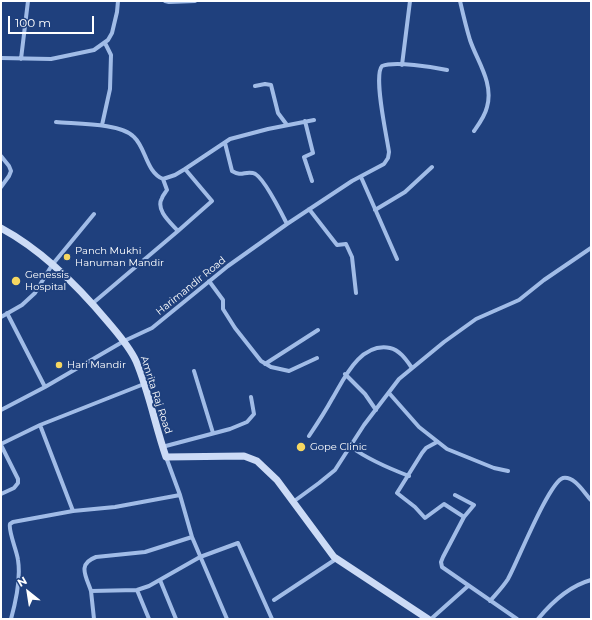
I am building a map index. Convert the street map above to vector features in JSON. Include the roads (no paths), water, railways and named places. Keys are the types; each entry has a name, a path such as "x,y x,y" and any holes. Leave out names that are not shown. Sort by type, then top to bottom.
{"main road":[{"name":"Amrita Raj Road","path":"1,228 23,241 52,265 93,303 124,341 136,361 166,457"},
{"path":"166,457 244,456 253,458 272,475 328,551 336,559 430,619"}],"street":[{"path":"21,59 28,1"},
{"path":"1,58 51,59 94,50 105,43 112,33 118,1"},
{"path":"165,1 195,1"},
{"path":"410,1 402,65 448,70"},
{"path":"460,1 470,40 485,76 488,90 487,108 474,132"},
{"path":"102,126 110,89 111,62 111,55 105,43"},
{"name":"Harimandir Road","path":"1,410 45,387 124,341 152,328 228,266 287,224 384,164 388,158 389,152 382,108 379,73 380,68 385,65 402,65"},
{"path":"254,86 265,84 271,85 278,113 288,125"},
{"path":"163,179 175,175 230,140 314,120"},
{"path":"305,121 313,154 304,157 312,181"},
{"path":"56,122 102,126 126,131 133,135 152,170 163,179 167,190 161,198 160,205 162,212 178,231"},
{"path":"225,143 232,171 237,174 252,172 258,175 287,224"},
{"path":"1,156 11,171 1,187"},
{"path":"376,210 406,192 432,167"},
{"path":"93,303 212,201 185,169"},
{"path":"361,177 397,259"},
{"path":"309,209 337,245 346,244 352,257 356,293"},
{"path":"1,317 22,305 35,293 52,265 94,214"},
{"path":"293,502 335,470 364,425 399,379 444,342 476,319 519,300 544,280 591,248"},
{"path":"209,281 223,300 223,309 235,328 265,364 270,367 289,371 317,358"},
{"path":"7,313 45,387"},
{"path":"265,364 318,330"},
{"path":"310,436 346,374 356,361 369,351 379,348 390,348 398,352 412,368"},
{"path":"194,371 213,433"},
{"path":"346,374 365,394 376,410"},
{"path":"1,494 14,488 18,483 18,479 1,445 40,425 144,384"},
{"path":"389,393 418,427 447,449 478,462 508,471"},
{"path":"162,447 230,429 247,422 254,414 251,397"},
{"path":"40,425 73,511"},
{"path":"437,442 426,448 422,453 398,493 415,507 425,518 444,504 464,517"},
{"path":"351,447 375,462 409,476"},
{"path":"166,457 180,495 192,537 226,619"},
{"path":"490,601 506,582 516,565 537,517 561,479 569,478 574,481 591,500"},
{"path":"11,619 17,591 18,562 16,549 10,531 10,524 13,522 73,511 115,507 180,495"},
{"path":"455,495 474,505 464,517 443,557 441,564 444,570 517,619"},
{"path":"94,619 91,591 84,569 85,564 89,559 145,552 192,537"},
{"path":"91,591 137,590 160,580 200,557 238,542 272,619"},
{"path":"274,600 336,559"},
{"path":"160,580 176,619"},
{"path":"538,619 556,600 571,588 591,580"},
{"path":"430,619 468,586"},
{"path":"137,590 149,619"}],"place":[{"name":"Panch Mukhi Hanuman Mandir","path":"67,257"},
{"name":"Genessis Hospital","path":"16,281"},
{"name":"Hari Mandir","path":"59,365"},
{"name":"Gope Clinic","path":"301,447"}]}
